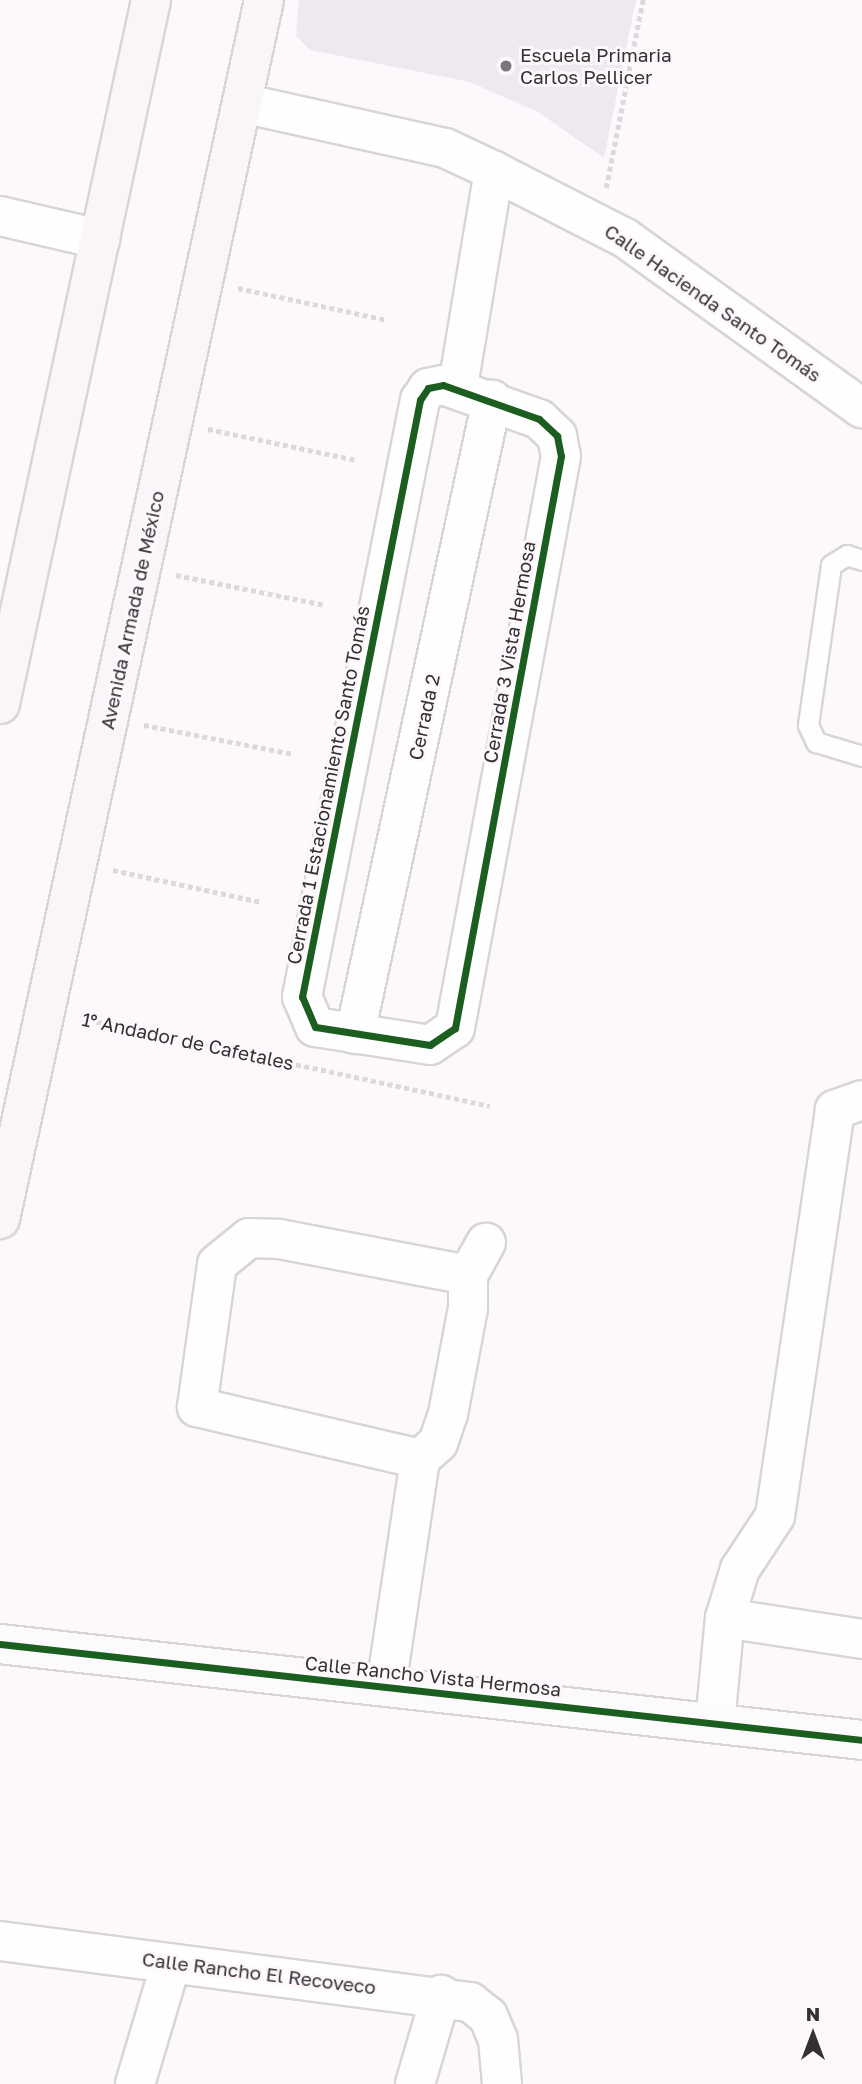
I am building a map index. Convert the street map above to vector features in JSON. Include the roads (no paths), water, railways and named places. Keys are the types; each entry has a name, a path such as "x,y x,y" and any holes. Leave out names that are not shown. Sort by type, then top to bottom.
{"main road":[{"path":"0,704 151,0"},
{"name":"Avenida Armada de México","path":"0,1219 264,0"}],"street":[{"name":"Calle Hacienda Santo Tomás","path":"242,103 445,148 494,171 598,224 862,408"},
{"path":"475,393 494,171"},
{"path":"0,216 100,239"},
{"name":"Cerrada 1 Estacionamiento Santo Tomás","path":"455,1028 430,1045 315,1027 302,997 420,400 428,388 475,393"},
{"name":"Cerrada 3 Vista Hermosa","path":"455,1028 561,456 550,426 475,393"},
{"name":"Cerrada 2","path":"355,1034 475,393"},
{"path":"715,1724 725,1618 740,1569 775,1516 835,1110 862,1100"},
{"path":"386,1687 420,1459 438,1443 447,1414 477,1259 249,1238 217,1264 194,1391 197,1406 420,1459"},
{"path":"725,1618 862,1639"},
{"name":"Calle Rancho Vista Hermosa","path":"0,1644 715,1724 861,1734"},
{"name":"Calle Rancho El Recoveco","path":"0,1941 441,1995 470,2002 488,2016 498,2039 502,2084"},
{"path":"135,2084 171,1963"},
{"path":"415,2084 441,1995"}],"lane":[{"path":"862,560 847,555 831,565 808,725 816,742 862,756"}],"place":[{"name":"Escuela Primaria Carlos Pellicer","path":"506,66"}]}
